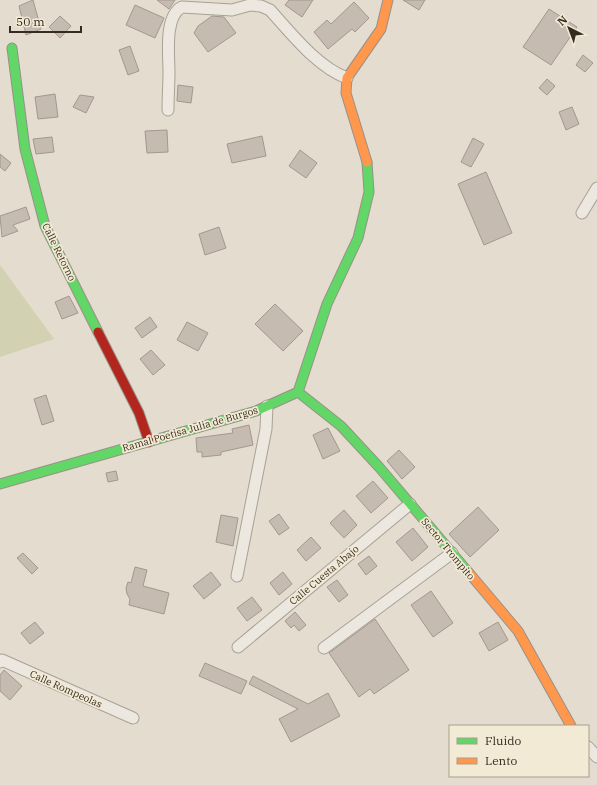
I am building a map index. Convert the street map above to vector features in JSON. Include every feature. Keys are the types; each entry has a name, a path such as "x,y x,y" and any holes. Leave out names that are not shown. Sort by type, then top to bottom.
{"street":[{"path":"298,392 327,304 358,238 369,192 367,163 346,93 347,78 381,29 388,0"},
{"path":"168,110 169,71 167,49 173,18 178,9 187,7 225,10 250,5 261,6 270,10 317,59 336,74 347,78"},
{"name":"Calle Retorno","path":"12,48 25,149 45,226 139,413 149,442"},
{"path":"582,213 597,188"},
{"name":"Ramal Poetisa Julia de Burgos","path":"0,484 256,411 298,392"},
{"name":"Sector Trompito","path":"298,392 341,426 410,504 518,631 570,725"},
{"path":"238,576 266,429 267,406"},
{"name":"Calle Cuesta Abajo","path":"238,647 410,504"},
{"path":"324,648 452,553"},
{"name":"Calle Rompeolas","path":"0,662 2,660 134,718"},
{"path":"589,748 597,757"}],"green space":[{"path":"0,265 54,339 0,357"}],"building":[{"path":"33,0 41,29 26,35 19,6"},
{"path":"157,0 175,0 169,9"},
{"path":"289,0 313,0 302,17 285,5"},
{"path":"403,0 425,0 419,10"},
{"path":"354,2 369,18 355,32 352,29 328,49 314,32 327,20 331,24"},
{"path":"135,5 164,18 155,38 126,25"},
{"path":"549,9 577,27 551,65 523,47"},
{"path":"60,16 71,26 60,38 49,27"},
{"path":"212,16 224,17 236,33 208,52 194,33 198,26"},
{"path":"130,46 139,71 128,75 119,50"},
{"path":"583,55 593,63 585,72 576,65"},
{"path":"547,79 555,86 547,95 539,88"},
{"path":"178,85 193,87 191,103 177,101"},
{"path":"55,94 58,117 38,119 35,97"},
{"path":"80,95 94,97 86,113 73,107"},
{"path":"572,107 579,124 566,130 559,112"},
{"path":"167,130 168,152 147,153 145,131"},
{"path":"262,136 266,156 232,163 227,144"},
{"path":"52,137 54,152 36,154 33,139"},
{"path":"473,138 484,144 471,167 461,162"},
{"path":"300,150 317,163 306,178 289,166"},
{"path":"0,154 11,163 5,171 0,167"},
{"path":"486,172 512,233 484,245 458,184"},
{"path":"26,207 30,219 13,225 18,231 2,237 0,216"},
{"path":"219,227 226,248 205,255 199,234"},
{"path":"69,296 78,313 62,319 55,302"},
{"path":"275,304 303,331 283,351 255,324"},
{"path":"150,317 157,327 142,338 135,328"},
{"path":"187,322 208,333 198,351 177,340"},
{"path":"151,350 165,365 153,375 140,359"},
{"path":"46,395 54,421 42,425 34,399"},
{"path":"249,425 253,445 221,452 221,455 202,457 202,452 197,452 196,438 233,433 232,429"},
{"path":"328,428 340,451 323,459 313,435"},
{"path":"399,450 415,467 402,479 387,461"},
{"path":"116,471 118,480 108,482 106,473"},
{"path":"373,481 388,498 371,513 356,496"},
{"path":"478,507 499,530 470,557 449,534"},
{"path":"344,510 357,525 344,538 330,523"},
{"path":"279,514 289,528 279,535 269,521"},
{"path":"221,515 238,518 233,546 216,542"},
{"path":"413,528 428,547 412,561 396,542"},
{"path":"311,537 321,548 306,561 297,550"},
{"path":"23,553 38,568 32,574 17,558"},
{"path":"369,556 377,566 366,575 358,564"},
{"path":"135,567 147,570 143,586 169,593 164,614 129,605 130,599 126,588 128,582 131,583"},
{"path":"211,572 221,585 204,599 193,586"},
{"path":"283,572 292,584 279,595 270,583"},
{"path":"337,580 348,595 339,602 327,587"},
{"path":"431,591 453,623 433,637 411,605"},
{"path":"252,597 262,610 247,621 237,608"},
{"path":"295,612 306,625 299,631 294,625 291,628 285,621"},
{"path":"375,619 409,670 374,694 370,689 359,697 329,653"},
{"path":"35,622 44,633 30,644 21,633"},
{"path":"498,622 508,640 489,651 479,633"},
{"path":"205,663 247,681 241,694 199,676"},
{"path":"4,670 22,686 10,700 0,691 0,675"},
{"path":"253,676 308,704 328,693 340,716 291,742 279,719 298,709 249,684"}],"traffic: fast":[{"path":"12,48 25,149 45,226 98,332"},
{"path":"0,484 256,411 298,392 327,304 358,238 369,192 367,162"},
{"path":"298,392 341,426 379,467 469,573"}],"traffic: slow":[{"path":"367,162 346,93 347,78 381,29 388,0"},
{"path":"469,573 518,631 570,725"}],"traffic: jam":[{"path":"98,332 139,413 149,442"}]}
